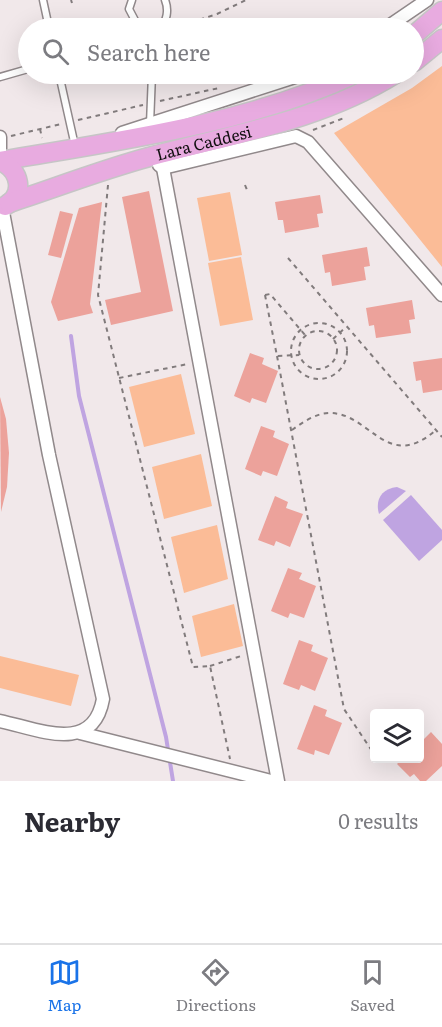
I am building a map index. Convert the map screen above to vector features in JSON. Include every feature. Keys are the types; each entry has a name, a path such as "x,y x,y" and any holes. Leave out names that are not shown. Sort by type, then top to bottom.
{"main road":[{"path":"424,26 442,11"},
{"path":"424,54 442,39"},
{"name":"Lara Caddesi","path":"0,160 75,149 282,104 331,84"},
{"name":"Lara Caddesi","path":"4,206 148,157 285,123 378,84"},
{"path":"0,160 13,169 17,176 18,191 4,206"}],"street":[{"path":"401,18 428,0"},
{"path":"75,149 273,84"},
{"path":"0,136 0,160"},
{"path":"163,168 296,136 309,142 442,295"},
{"path":"148,157 163,168 278,781"},
{"path":"4,206 49,456 103,699 101,711 92,725 80,733"},
{"path":"0,720 63,735 80,733 271,781"}],"lane":[{"path":"43,0 47,18"},
{"path":"132,0 129,9 132,18"},
{"path":"165,0 168,7 166,18"},
{"path":"0,77 18,72"},
{"path":"61,84 75,149"},
{"path":"150,124 152,84"}],"path":[{"path":"205,18 246,0"},
{"path":"152,103 227,86"},
{"path":"109,180 98,295 193,667 210,666 245,655"},
{"path":"246,185 247,190"},
{"path":"288,258 442,437"},
{"path":"305,336 270,294 266,295 344,709 370,748"},
{"path":"317,323 326,324 339,332 347,350 345,360 337,372 325,378 306,376 299,370 291,355 292,345 301,330 317,323"},
{"path":"333,339 346,327"},
{"path":"317,331 329,334 333,339 337,350 330,364 325,368 312,368 302,361 299,355 300,344 305,336 317,331"},
{"path":"277,356 299,355"},
{"path":"119,378 187,362 190,373"},
{"path":"330,364 337,372"},
{"path":"292,430 319,415 331,413 344,416 387,443 399,445 419,441 436,430"},
{"path":"210,666 231,762"}],"shaded area":[{"path":"442,66 442,267 334,133 417,84 424,84 424,79"},
{"path":"230,192 242,255 209,261 197,198"},
{"path":"241,257 253,320 220,326 208,263"},
{"path":"181,374 195,434 144,447 129,387"},
{"path":"201,454 212,506 164,519 152,467"},
{"path":"397,487 406,491 379,514 380,496 387,490"},
{"path":"411,495 442,530 442,540 419,561 383,520"},
{"path":"217,525 228,579 184,593 171,537"},
{"path":"234,604 243,646 201,657 192,616"},
{"path":"0,656 79,675 71,706 0,688"}],"building":[{"path":"149,191 173,311 111,325 105,300 141,292 122,197"},
{"path":"320,195 323,213 317,214 319,227 285,233 283,220 278,220 275,202"},
{"path":"102,202 90,304 93,313 58,321 51,302 79,208"},
{"path":"60,211 73,214 61,258 48,255"},
{"path":"367,247 370,266 364,267 366,280 332,286 330,272 325,273 322,255"},
{"path":"412,300 415,319 409,320 411,333 376,338 374,325 369,326 366,308"},
{"path":"250,353 264,358 262,364 278,371 266,403 252,398 250,403 234,396"},
{"path":"442,358 442,390 423,393 421,380 416,381 413,362"},
{"path":"0,397 6,419 9,453 7,487 1,512"},
{"path":"261,426 275,431 273,437 289,444 277,476 263,471 261,476 245,469"},
{"path":"275,496 288,502 286,508 303,514 290,547 276,541 274,546 258,540"},
{"path":"288,568 302,573 299,579 316,586 304,618 290,613 288,618 271,611"},
{"path":"299,640 313,645 311,651 328,658 315,691 301,685 299,690 283,684"},
{"path":"314,705 327,710 325,716 342,723 329,755 315,750 314,755 297,749"},
{"path":"431,732 442,744 442,766 426,781 420,781 414,774 410,777 397,764 424,763 424,739"}],"waterway":[{"path":"71,336 79,396 166,737 173,781"}]}
